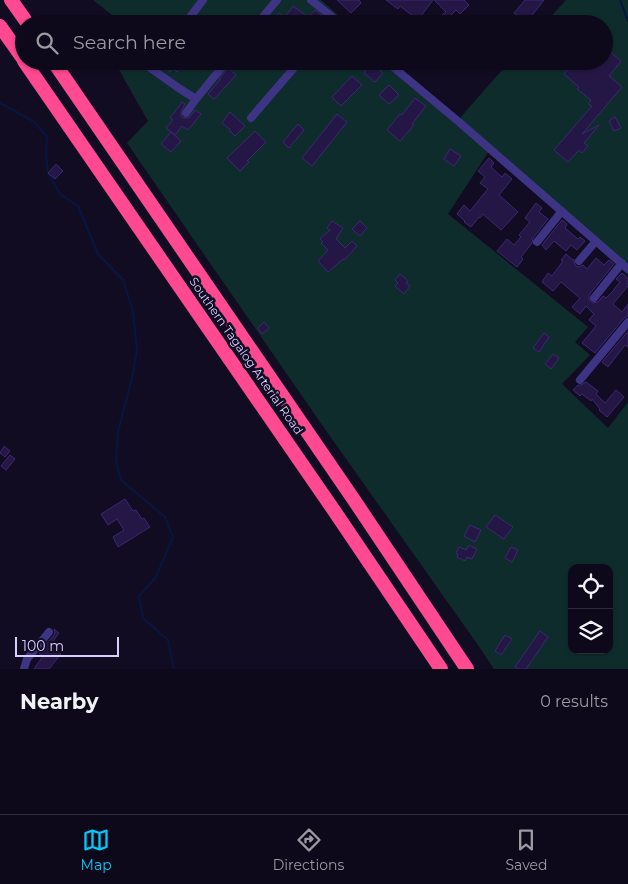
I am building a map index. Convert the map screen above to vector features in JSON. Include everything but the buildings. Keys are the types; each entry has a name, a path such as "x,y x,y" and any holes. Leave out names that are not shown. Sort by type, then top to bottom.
{"highway":[{"path":"11,0 22,15"},
{"name":"Southern Tagalog Arterial Road","path":"0,26 15,48"},
{"name":"Southern Tagalog Arterial Road","path":"30,70 441,669"},
{"name":"Southern Tagalog Arterial Road","path":"59,70 354,500 467,669"}],"street":[{"path":"192,15 203,0"},
{"path":"265,15 277,0"},
{"path":"311,0 328,15"},
{"path":"153,70 196,99"},
{"path":"186,113 220,70"},
{"path":"251,118 292,70"},
{"path":"397,70 625,266 594,298"},
{"path":"537,242 562,211"},
{"path":"579,261 596,241"},
{"path":"580,380 628,322"},
{"path":"24,669 27,658 49,632"}],"green space":[{"path":"93,0 321,0 338,15 112,15"},
{"path":"566,0 628,0 628,275 489,151 448,214 588,327 575,342 590,355 562,384 608,428 628,402 628,669 494,669 127,143 148,121 119,70 402,70 459,119 502,70 613,70 613,15 552,15"}],"waterway":[{"path":"620,0 628,21"},
{"path":"0,103 33,121 47,136 48,173 60,194 78,206 98,254 123,280 133,311 137,350 118,432 116,462 121,480 165,517 173,537 156,577 139,596 143,618 168,640 174,669"}]}
